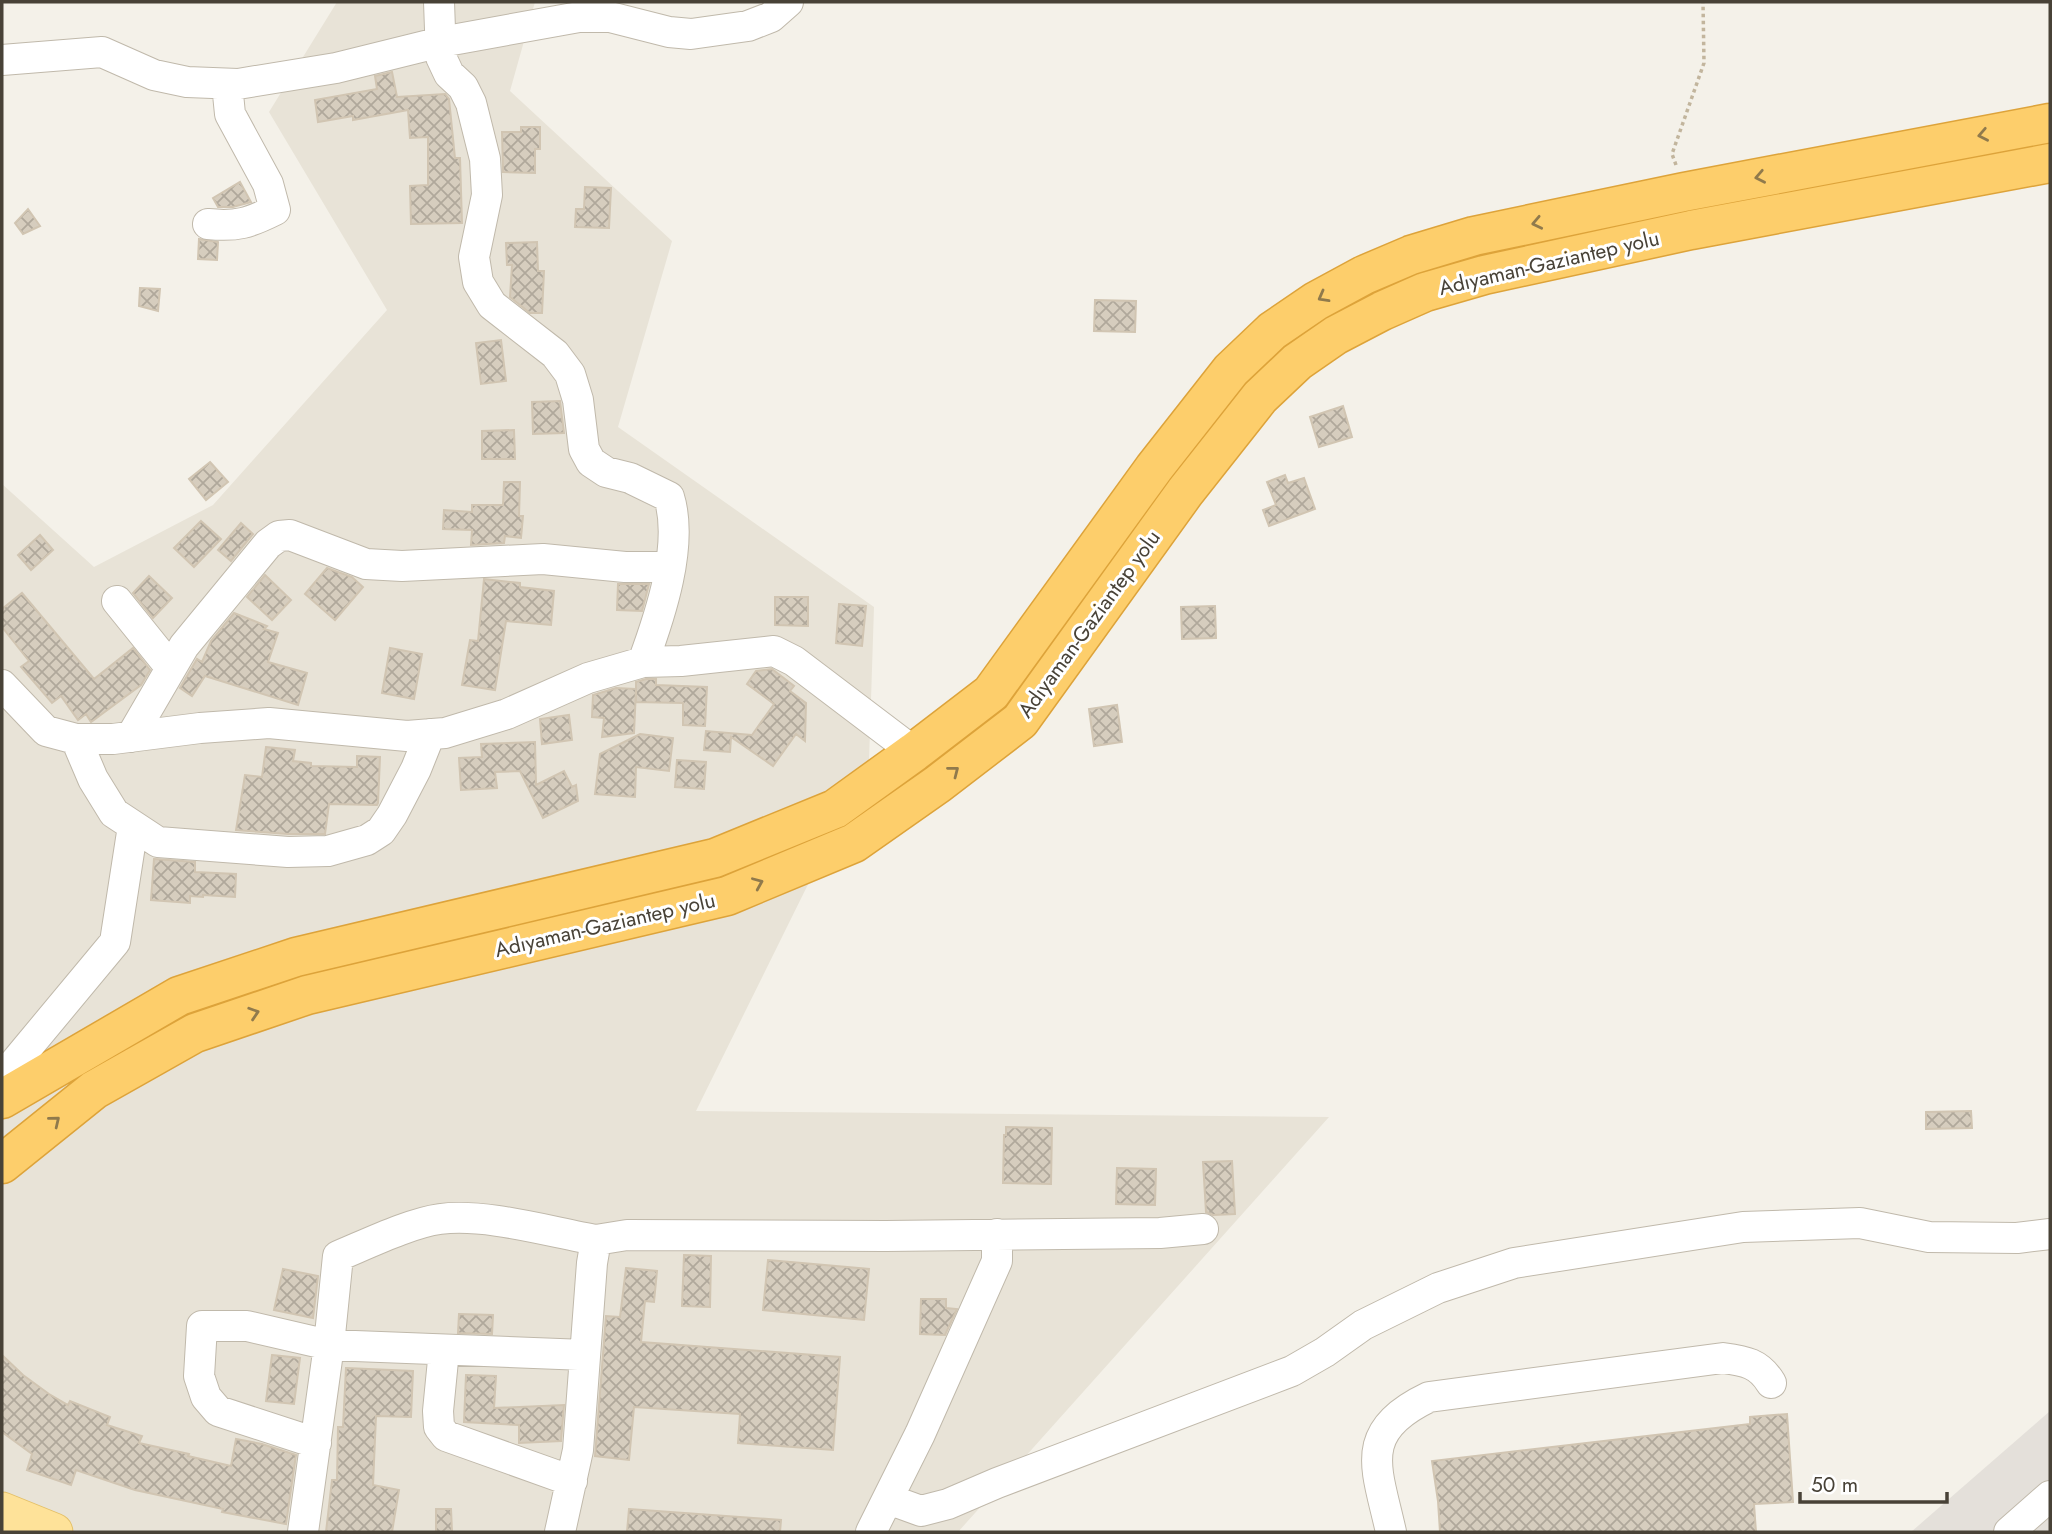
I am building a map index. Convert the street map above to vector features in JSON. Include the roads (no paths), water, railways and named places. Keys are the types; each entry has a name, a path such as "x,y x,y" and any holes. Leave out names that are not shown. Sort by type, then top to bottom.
{"highway":[{"name":"Adıyaman-Gaziantep yolu","path":"2,1099 179,996 296,957 715,858 835,809 991,693 1154,468 1231,370 1272,331 1316,301 1364,275 1411,255 1474,236 1684,192 2050,123"},
{"name":"Adıyaman-Gaziantep yolu","path":"2,1164 94,1090 195,1033 307,995 727,896 854,843 938,784 1020,721 1185,492 1260,397 1297,362 1336,335 1382,311 1425,292 1484,275 1691,230 2050,163"}],"main road":[{"path":"2,1511 54,1532"}],"street":[{"path":"439,2 441,57 449,74 463,88 471,103 485,159 487,195 474,257 478,282 492,305 555,354 570,374 578,400 584,449 591,462 606,472 630,478 669,497 674,528 669,567 658,621 643,663"},
{"path":"2,60 102,52 154,75 187,82 239,84 336,68 441,42 579,17 610,17 669,32 691,34 748,26 771,17 788,2"},
{"path":"208,224 230,226 251,223 275,210 268,184 273,169 230,114 227,84"},
{"path":"131,737 184,646 268,544 279,536 290,535 366,564 402,566 543,558 625,567 669,567"},
{"path":"117,601 171,668"},
{"path":"2,685 46,731 76,739 131,737 269,723 407,736 445,733 507,715 588,678 643,663 774,651 794,660 914,752"},
{"path":"76,739 93,779 114,813 158,842 288,852 328,850 367,841 381,831 427,747 430,734"},
{"path":"2,1078 115,942 133,826"},
{"path":"303,1532 329,1345 338,1256 384,1236 439,1219 480,1219 596,1240 627,1234 1160,1233 1203,1229"},
{"path":"888,1499 921,1511 948,1504 1292,1371 1363,1325 1438,1289 1514,1264 1743,1227 1860,1223 1929,1237 2017,1238 2050,1234"},
{"path":"871,1532 920,1434 997,1261 997,1234"},
{"path":"560,1532 578,1450 596,1240"},
{"path":"316,1443 218,1411 206,1397 199,1377 202,1326 247,1326 329,1345 585,1355"},
{"path":"444,1350 438,1411 439,1427 446,1436 572,1481"},
{"path":"1391,1532 1375,1460 1380,1440 1399,1415 1429,1397 1723,1358 1745,1361 1763,1369 1771,1383"},
{"path":"2009,1532 2050,1496"}]}
